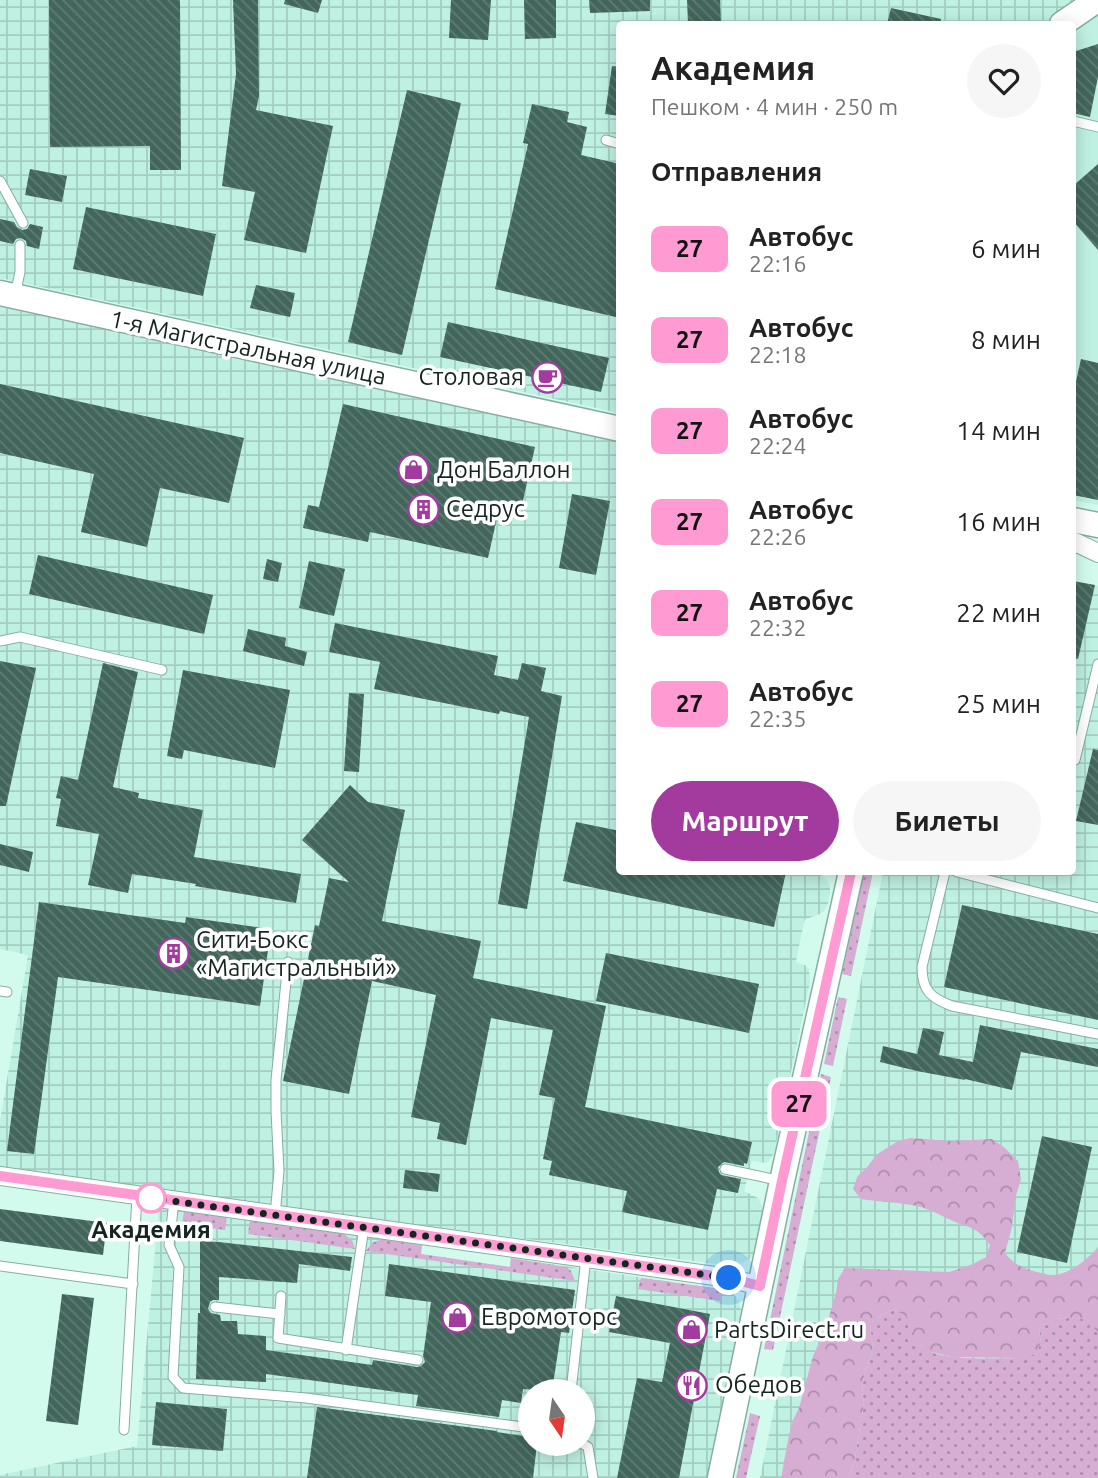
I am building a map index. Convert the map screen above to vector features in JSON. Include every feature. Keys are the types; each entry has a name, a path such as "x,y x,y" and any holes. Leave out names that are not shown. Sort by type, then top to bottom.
{"street":[{"path":"1066,21 1097,0"},
{"name":"1-я Магистральная улица","path":"8,295 616,428"},
{"path":"1076,521 1098,525"},
{"path":"1076,542 1098,553"},
{"path":"720,1478 782,1181 850,875"},
{"path":"0,1176 729,1278 760,1286"}],"lane":[{"path":"1076,122 1098,127"},
{"path":"606,140 616,143"},
{"path":"0,181 23,223"},
{"path":"8,295 20,272 20,245"},
{"path":"0,641 20,637 162,670"},
{"path":"1076,757 1098,664"},
{"path":"944,875 922,967 922,980 928,992 938,1001 953,1006 1098,1034"},
{"path":"969,875 1098,908"},
{"path":"275,1216 279,1171 276,1080 288,962"},
{"path":"725,1169 782,1181"},
{"path":"124,1430 137,1196"},
{"path":"174,1201 169,1245 179,1267 173,1377 183,1388 306,1398 518,1426"},
{"path":"346,1350 364,1227"},
{"path":"572,1379 586,1258"},
{"path":"0,1266 132,1284"},
{"path":"281,1296 278,1338 418,1360"},
{"path":"215,1307 280,1314"},
{"path":"589,1456 593,1478"}],"shaded area":[{"path":"0,0 1078,0 1049,21 616,21 616,412 0,278"},
{"path":"1098,14 1098,505 1076,501 1076,29"},
{"path":"0,306 616,440 616,875 821,875 830,886 828,904 818,915 805,919 800,941 796,962 809,969 810,982 774,1153 765,1163 752,1161 744,1191 758,1198 762,1206 763,1216 755,1252 751,1258 739,1265 731,1266 276,1206 0,1166 0,1121 28,955 0,949"},
{"path":"1076,582 1098,586 1098,1478 760,1478 882,875 1076,875"},
{"path":"159,1207 422,1245 421,1254 510,1267 511,1258 726,1290 733,1293 741,1309 709,1478 0,1478 0,1475 137,1446"}],"green space":[{"path":"864,875 872,875 851,976 842,974"},
{"path":"838,997 847,999 833,1066 824,1064"},
{"path":"821,1074 831,1077 773,1350 764,1349"},
{"path":"911,1138 951,1141 992,1139 1018,1161 1021,1179 1005,1253 1024,1268 1057,1275 1077,1266 1098,1247 1098,1334 1090,1321 1063,1318 1051,1321 1039,1329 1041,1342 1036,1354 1023,1358 953,1357 926,1351 917,1340 905,1315 893,1310 870,1324 873,1350 864,1376 864,1403 849,1478 781,1478 793,1420 799,1408 813,1356 825,1330 838,1279 845,1268 949,1272 986,1257 990,1245 974,1229 917,1206 861,1199 853,1189 857,1177 876,1155 898,1141"},
{"path":"184,1211 227,1217 225,1230 182,1224"},
{"path":"250,1220 344,1234 352,1240 355,1249 248,1234"},
{"path":"382,1239 422,1245 421,1254 510,1267 511,1258 566,1267 575,1281 366,1251 372,1243"},
{"path":"641,1278 722,1289 720,1301 638,1289"},
{"path":"893,1310 905,1314 924,1348 943,1355 971,1358 1023,1358 1041,1342 1039,1329 1051,1321 1076,1318 1091,1321 1098,1334 1098,1478 849,1478 864,1403 864,1376 873,1350 870,1324"},
{"path":"750,1413 760,1416 746,1478 736,1478"}],"building":[{"path":"49,0 180,0 181,170 150,170 150,146 50,147"},
{"path":"233,0 258,0 259,96 256,110 333,126 306,253 244,240 255,192 222,186 236,74"},
{"path":"285,0 322,0 318,13 284,4"},
{"path":"451,0 491,0 488,40 449,38"},
{"path":"524,0 556,0 556,38 525,39"},
{"path":"589,0 650,0 650,11 590,13"},
{"path":"687,0 720,0 721,21 688,21"},
{"path":"891,8 941,19 941,21 888,21"},
{"path":"1098,44 1098,77 1090,117 1076,114 1076,51"},
{"path":"612,66 616,66 616,115 605,114"},
{"path":"407,90 461,103 402,355 348,342"},
{"path":"532,104 569,112 567,122 587,127 581,155 616,163 616,317 495,289 528,144 523,143"},
{"path":"1098,164 1098,250 1076,224 1076,183"},
{"path":"30,169 67,176 62,202 25,195"},
{"path":"86,207 216,234 203,296 73,269"},
{"path":"0,219 14,222 22,230 27,229 30,224 43,227 39,249 27,246 26,241 21,238 16,239 13,244 0,241"},
{"path":"256,285 295,293 290,317 250,308"},
{"path":"448,322 609,358 601,392 440,357"},
{"path":"1081,359 1098,363 1098,500 1076,496 1076,382"},
{"path":"0,384 244,438 229,503 160,488 147,547 81,532 94,474 0,453"},
{"path":"343,404 535,447 522,505 501,500 488,558 370,532 368,542 303,528 308,505 319,507"},
{"path":"572,494 610,501 596,575 559,568"},
{"path":"38,555 213,595 204,634 29,594"},
{"path":"267,559 282,563 278,582 263,579"},
{"path":"309,561 345,569 334,616 299,608"},
{"path":"1076,582 1095,585 1076,659"},
{"path":"335,623 498,656 494,675 518,680 522,663 546,668 541,691 562,696 527,909 498,904 529,717 500,711 499,714 374,689 380,662 329,652"},
{"path":"248,629 286,638 285,646 307,652 304,666 243,651"},
{"path":"0,661 36,668 6,806 0,806"},
{"path":"103,663 138,672 113,787 139,793 138,798 203,810 194,857 301,874 296,903 132,874 128,893 88,885 99,834 56,826 61,799 56,798 61,776 78,780"},
{"path":"183,670 290,690 275,768 184,750 182,759 167,756"},
{"path":"349,693 364,694 359,772 344,771"},
{"path":"1093,749 1098,750 1098,825 1076,821"},
{"path":"350,785 368,802 405,810 382,921 481,941 473,978 606,1006 585,1107 752,1142 747,1164 744,1163 744,1166 724,1162 718,1167 721,1175 741,1179 738,1193 717,1189 708,1230 622,1212 627,1191 549,1175 552,1161 543,1159 555,1098 539,1095 553,1030 491,1018 466,1145 437,1139 440,1123 411,1117 436,995 372,981 349,1094 283,1081 315,925 319,926 329,878 349,882 302,840"},
{"path":"576,822 616,830 616,875 785,875 774,927 563,881"},
{"path":"0,844 33,852 29,872 0,865"},
{"name":"Сити-Бокс «Магистральный»","path":"39,902 185,923 186,917 271,929 260,1006 58,977 34,1154 7,1151"},
{"path":"962,905 1098,934 1098,1020 944,987"},
{"path":"606,953 759,984 749,1033 596,1001"},
{"path":"980,1025 1098,1049 1098,1067 1021,1052 1012,1090 880,1062 883,1046 917,1054 923,1028 944,1032 939,1055 973,1062"},
{"path":"1042,1136 1092,1147 1067,1263 1017,1252"},
{"path":"405,1170 440,1174 438,1192 403,1188"},
{"path":"0,1209 107,1223 103,1255 0,1241"},
{"path":"200,1241 352,1257 350,1271 299,1264 297,1283 219,1277 219,1300 210,1302 208,1309 211,1313 220,1315 221,1321 237,1321 238,1334 266,1336 266,1350 372,1365 373,1360 417,1367 425,1362 423,1356 431,1302 385,1296 389,1264 575,1290 569,1333 561,1332 554,1379 518,1379 518,1403 502,1400 499,1417 416,1406 418,1395 266,1374 266,1382 196,1379"},
{"path":"62,1294 94,1298 78,1425 46,1421"},
{"path":"616,1296 710,1314 679,1478 617,1478 637,1378 662,1382 670,1343 609,1332"},
{"path":"156,1402 227,1409 223,1451 152,1445"},
{"path":"317,1407 518,1435 518,1456 536,1456 533,1478 307,1478"}],"bus line":[{"name":"27","path":"0,1176 729,1278 760,1286 850,875"}],"place":[{"name":"Столовая","path":"547,377"},
{"name":"Дон Баллон","path":"414,470"},
{"name":"Седрус","path":"423,509"},
{"name":"Сити-Бокс «Магистральный»","path":"173,954"},
{"name":"Академия","path":"151,1198"},
{"name":"Евромоторс","path":"458,1317"},
{"name":"PartsDirect.ru","path":"691,1330"},
{"name":"Обедов","path":"692,1385"}],"route":[{"path":"151,1198 729,1278"}]}
